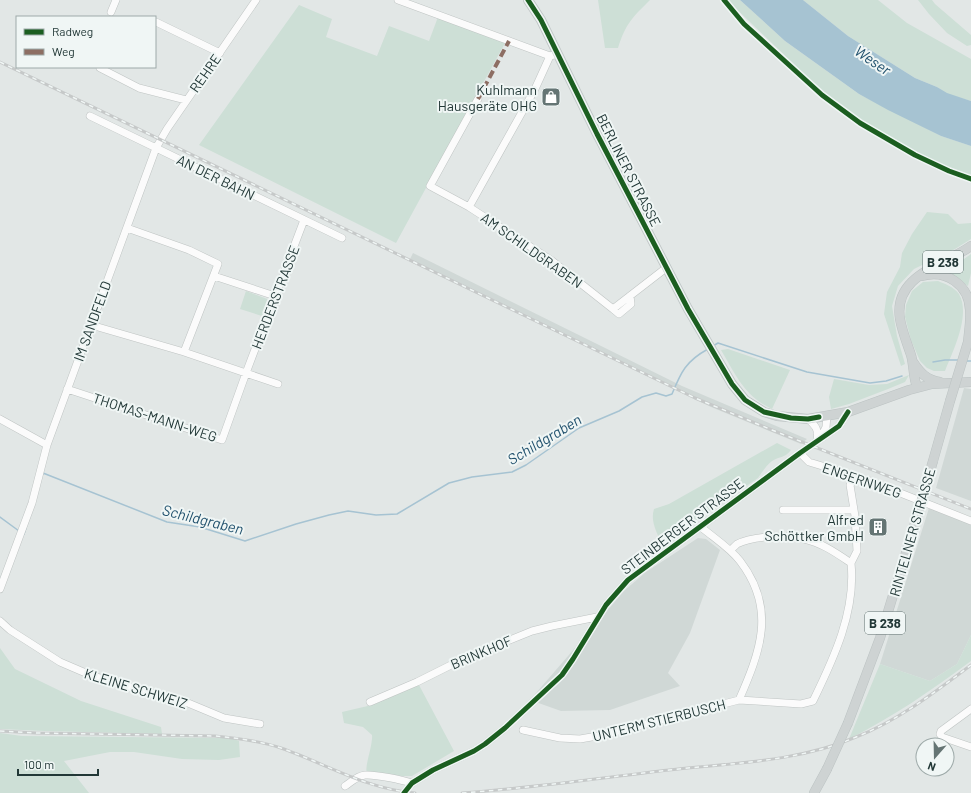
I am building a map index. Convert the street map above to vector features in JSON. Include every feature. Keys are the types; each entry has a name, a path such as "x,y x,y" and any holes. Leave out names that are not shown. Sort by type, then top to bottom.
{"main road":[{"name":"BERLINER STRASSE","path":"528,0 541,20 554,55 709,348 732,384 745,400 764,412 777,416 808,419 848,412 917,388 943,383 971,382"},
{"name":"B 238","path":"917,388 913,361 902,328 899,311 902,294 915,278 926,270 957,255 971,246"},
{"name":"B 238","path":"915,278 928,274 938,274 951,277 961,286 968,297 970,310 970,337"},
{"name":"RINTELNER STRASSE","path":"814,793 827,769 848,723 863,687 880,638 970,337"},
{"name":"B 238","path":"913,361 920,372 931,380 943,383"},
{"path":"917,388 922,380 920,372"}],"street":[{"path":"111,12 116,0"},
{"name":"REHRE","path":"156,148 160,139 186,100 256,0"},
{"path":"398,0 554,55"},
{"path":"156,22 220,53"},
{"name":"AM SCHILDGRABEN","path":"469,207 554,55"},
{"path":"100,68 139,88 186,100"},
{"name":"AM SCHILDGRABEN","path":"478,99 430,186 469,207 551,260 613,309 666,268"},
{"name":"AN DER BAHN","path":"90,116 342,238"},
{"name":"IM SANDFELD","path":"47,445 156,148"},
{"name":"HERDERSTRASSE","path":"246,373 304,220"},
{"path":"127,228 189,250 218,264 184,352"},
{"path":"214,276 275,296"},
{"path":"91,325 184,352 278,384"},
{"name":"THOMAS-MANN-WEG","path":"67,389 222,440 246,373"},
{"name":"STEINBERGER STRASSE","path":"404,793 412,783 433,770 474,751 500,732 562,675 597,617 614,594 628,580 819,439 831,432 841,424 848,412"},
{"path":"819,439 826,427 829,416"},
{"path":"829,416 834,424 831,432"},
{"path":"0,419 47,445 32,503 0,589"},
{"path":"808,419 815,425 819,439"},
{"name":"ENGERNWEG","path":"800,453 809,462 856,476 971,521"},
{"path":"739,700 801,704 813,701 828,671 848,611 852,591 851,563 857,551 854,510 850,484 856,476"},
{"path":"783,510 854,510"},
{"name":"UNTERM STIERBUSCH","path":"524,730 560,738 580,739 603,735 739,700 751,672 760,645 762,610 755,585 740,561 730,550 701,527"},
{"path":"730,550 737,544 762,538 804,538 819,544 851,563"},
{"name":"BRINKHOF","path":"370,702 417,682 462,660 532,631 597,617"},
{"name":"KLEINE SCHWEIZ","path":"0,621 10,630 60,662 88,674 121,685 188,703 224,718 260,724"},
{"path":"971,709 941,730 940,734 942,737 971,747"},
{"path":"346,786 355,779 364,775 412,783"}],"shaded area":[{"path":"413,253 682,386 807,439 801,444 711,407 409,261"},
{"path":"964,388 971,389 971,501 936,488"},
{"path":"929,508 971,525 971,635 957,664 930,681 880,664"},
{"path":"698,538 706,539 720,550 690,633 668,673 680,686 610,710 561,711 530,700 625,590 646,572"}],"green space":[{"path":"598,0 650,0 630,21 618,48 605,48"},
{"path":"727,0 740,0 785,41 859,94 941,136 971,146 971,178 946,168 912,151 860,119 823,92"},
{"path":"803,0 878,0 907,23 971,59 971,101 947,94 937,87 915,78 848,36"},
{"path":"918,0 932,0 971,35 971,45 967,46 947,33"},
{"path":"299,5 332,19 326,37 377,56 389,26 429,41 438,17 505,43 396,243 199,145"},
{"path":"927,212 948,214 958,224 971,223 971,239 955,249 914,269 898,286 892,306 897,336 905,364 901,366 884,314 887,292 900,267 902,253 912,234"},
{"path":"971,254 971,273 968,286 951,273 940,271 957,264"},
{"path":"938,281 952,288 959,294 963,312 960,333 945,371 934,371 927,368 920,361 911,340 905,317 906,305 912,291 923,282"},
{"path":"246,291 270,300 262,316 240,309"},
{"path":"728,349 790,370 772,409 754,398 736,376 721,350"},
{"path":"909,375 905,382 849,404 831,409 829,397 834,379 869,385 887,384"},
{"path":"777,443 791,450 784,456 772,461 758,478 662,544 653,522 654,509 669,504"},
{"path":"971,635 971,661 912,703 849,739 880,664 930,681 957,664"},
{"path":"0,648 15,669 81,701 161,727 162,734 0,729"},
{"path":"419,685 454,751 412,776 367,773 366,770 372,735 363,727 344,723 342,712 372,705"},
{"path":"0,733 22,736 225,738 239,741 240,757 219,760 182,759 134,752 110,752 64,761 89,793 0,793"}],"water":[{"name":"Weser","path":"740,0 803,0 848,36 915,78 947,93 971,101 971,146 941,136 859,94 785,41"}],"waterway":[{"name":"Schildgraben","path":"713,346 718,343 807,372 870,383 886,381 902,376"},
{"name":"Schildgraben","path":"43,474 167,522 200,527 245,541 296,524 348,511 376,515 397,514 449,483 472,477 512,472 526,465 579,428 619,411 642,397 656,393 666,396 672,394 678,379 685,368 694,358 708,349"},
{"name":"Schildgraben","path":"933,362 959,360"},
{"name":"Schildgraben","path":"0,517 19,531"},
{"name":"Schildgraben","path":"23,533 24,534 26,528"}],"railway":[{"path":"0,62 695,398 971,509"},
{"path":"462,793 741,763 788,757 811,752 856,737 902,714 971,665"},
{"path":"0,731 215,736 240,739 265,743 281,748 380,787 415,793"}],"marked path":[{"path":"478,99 509,41"}],"cycle path":[{"path":"528,0 541,20 597,134 688,309 732,384 745,400 764,412 791,418 808,419 819,417"},
{"path":"724,0 744,24 822,95 860,123 915,155 949,171 971,179"},
{"path":"404,793 412,783 433,770 474,751 505,728 562,675 606,605 628,580 839,426 848,412"}],"place":[{"name":"Kuhlmann Hausgeräte OHG","path":"551,97"},
{"name":"Alfred Schöttker GmbH","path":"878,527"}]}
